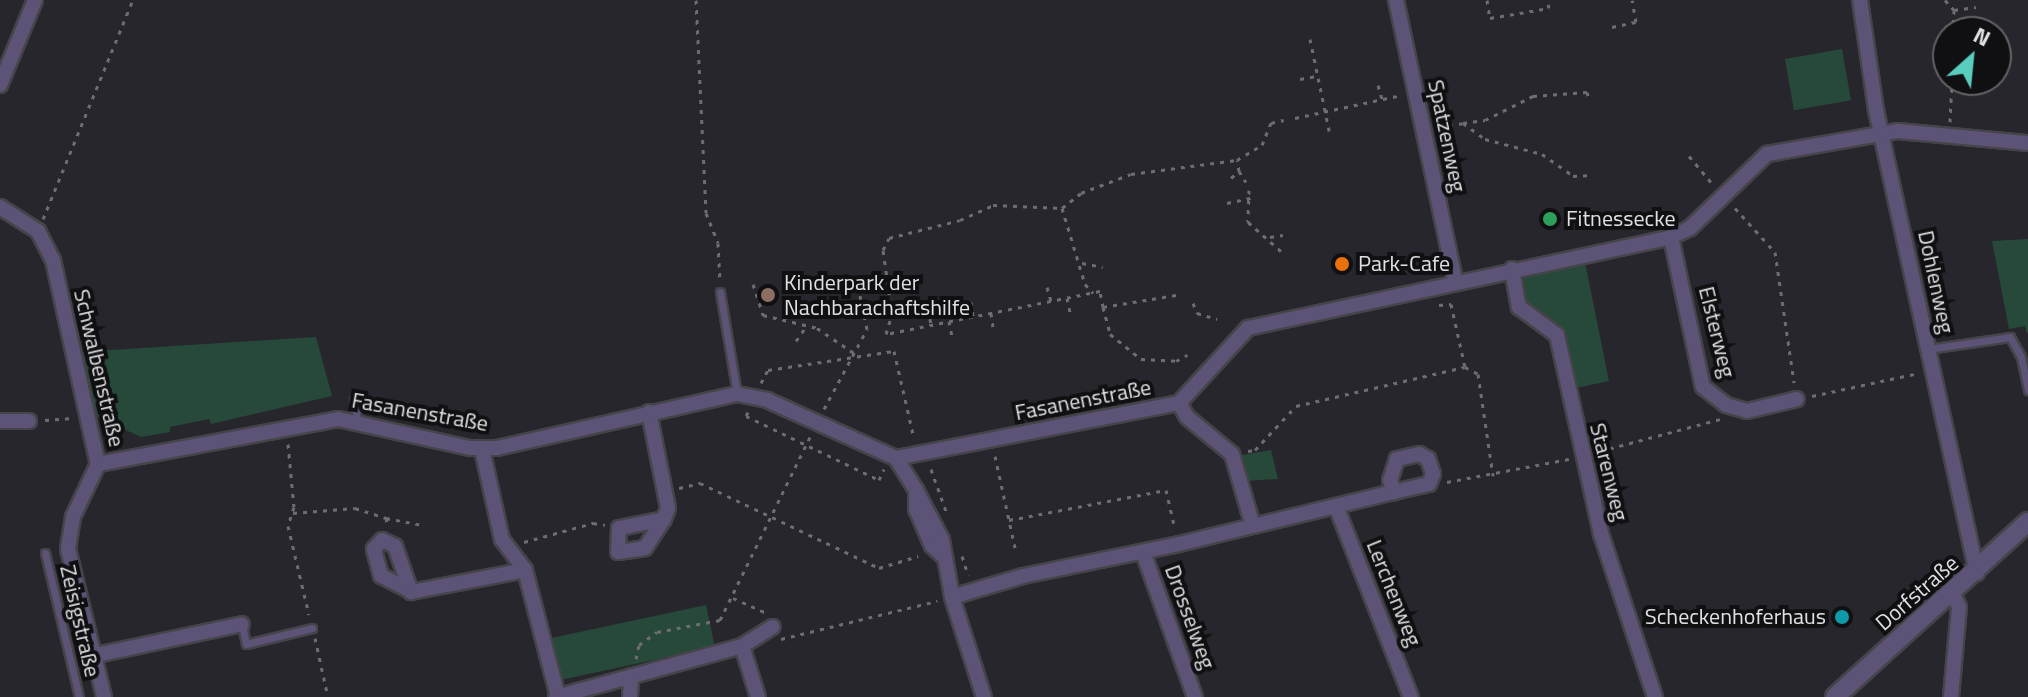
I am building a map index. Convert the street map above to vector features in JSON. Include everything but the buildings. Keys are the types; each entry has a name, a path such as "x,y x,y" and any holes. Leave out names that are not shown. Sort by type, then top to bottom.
{"street":[{"path":"0,85 35,0"},
{"name":"Spatzenweg","path":"1396,0 1455,281"},
{"name":"Dohlenweg","path":"1860,0 1882,132 1977,573"},
{"name":"Fasanenstraße","path":"98,464 285,427 357,420 482,449 737,394 755,396 893,458 1179,403 1248,328 1455,281 1671,237 1690,228 1767,154 1882,132 1950,134 2028,143"},
{"path":"0,207 38,231"},
{"name":"Schwalbenstraße","path":"38,231 53,260 98,464 69,533 83,614 104,697"},
{"name":"Elsterweg","path":"1671,237 1703,387 1726,405 1747,411 1797,399"},
{"name":"Starenweg","path":"1512,269 1519,307 1557,335 1601,534 1655,697"},
{"path":"1179,403 1187,417 1232,454 1253,526 1394,492"},
{"path":"649,412 667,490 664,519 645,548 624,554 615,543 619,528 664,519"},
{"path":"0,421 29,421"},
{"path":"482,449 502,540 525,570 557,697 742,646 772,627"},
{"path":"893,458 932,515 945,558 952,597 984,697"},
{"name":"Lerchenweg","path":"1336,506 1411,697"},
{"name":"Dorfstraße","path":"1835,697 1977,573 2028,522"},
{"name":"Drosselweg","path":"952,597 1023,576 1253,526"},
{"path":"407,589 390,540 376,544 381,576 407,589 525,570"},
{"name":"Drosselweg","path":"1143,552 1195,697"},
{"path":"1951,697 1959,607 1953,594"},
{"path":"92,656 242,624"},
{"path":"742,646 758,697"},
{"path":"630,697 631,676"}],"lane":[{"path":"720,292 737,394"},
{"path":"1928,349 2010,337 2021,357 2028,390"},
{"path":"354,400 357,420"},
{"name":"Zeisigstraße","path":"45,553 79,697"},
{"path":"61,619 83,614"},
{"path":"242,624 246,644 312,628"}],"path":[{"path":"38,231 133,0"},
{"path":"696,0 706,213 718,243 720,292"},
{"path":"1487,0 1490,18 1549,8 1547,0"},
{"path":"1612,27 1636,22 1632,0"},
{"path":"1945,0 1954,10 1954,16"},
{"path":"1954,10 1976,7"},
{"path":"1310,39 1330,135"},
{"path":"1300,79 1317,76"},
{"path":"1378,85 1382,99"},
{"path":"1423,130 1485,120 1533,96 1587,92 1589,101"},
{"path":"1295,118 1415,93"},
{"path":"1949,96 1950,134"},
{"path":"1187,355 1176,361 1141,359 1110,334 1100,291 886,334 892,314 883,250 889,238 960,220 993,205 1062,208 1081,193 1131,174 1237,160 1262,145 1271,123 1284,120"},
{"path":"1463,123 1485,139 1542,154 1573,176 1591,175"},
{"path":"1689,156 1711,182"},
{"path":"1237,160 1246,182"},
{"path":"1231,178 1239,171"},
{"path":"1249,190 1248,222 1270,237 1282,252"},
{"path":"1724,196 1775,252 1797,399 1933,370"},
{"path":"1227,203 1251,198"},
{"path":"1062,208 1082,263 1085,284 1093,293"},
{"path":"1270,237 1283,235"},
{"path":"1082,263 1103,267"},
{"path":"753,284 763,315 807,325 854,353"},
{"path":"1047,287 1051,301"},
{"path":"1103,307 1176,295"},
{"path":"1067,298 1070,312"},
{"path":"971,302 973,316"},
{"path":"1193,303 1197,313 1217,319"},
{"path":"1439,305 1451,304 1465,367"},
{"path":"928,309 931,325"},
{"path":"991,313 993,327"},
{"path":"949,321 952,337"},
{"path":"796,341 807,325"},
{"path":"893,458 879,480 746,416 768,370 894,351 913,434"},
{"path":"1232,454 1255,450 1296,406 1465,367 1478,374 1493,476"},
{"path":"29,421 86,418"},
{"path":"285,427 294,471 293,513 288,526 328,697"},
{"path":"992,440 1016,552"},
{"path":"667,490 700,483 879,568 918,556"},
{"path":"1009,520 1166,490 1179,544"},
{"path":"293,513 355,508 421,525"},
{"path":"386,518 390,540"},
{"path":"513,552 531,536 593,523 619,528"},
{"path":"742,646 952,597"},
{"path":"631,676 639,645 657,632 720,620 733,598"}],"green space":[{"path":"1842,49 1851,100 1794,110 1785,59"},
{"path":"2028,239 2027,333 2025,326 2009,329 1992,241"},
{"path":"1585,262 1609,381 1576,388 1563,331 1525,305 1520,275"},
{"path":"316,337 332,396 211,424 209,419 170,427 170,432 141,437 97,417 80,352"},
{"path":"1271,450 1278,479 1245,481 1237,456"},
{"path":"706,605 715,647 561,680 552,638"}],"place":[{"name":"Fitnessecke","path":"1550,219"},
{"name":"Park-Cafe","path":"1342,264"},
{"name":"Kinderpark der Nachbarachaftshilfe","path":"768,295"},
{"name":"Scheckenhoferhaus","path":"1842,617"}]}
